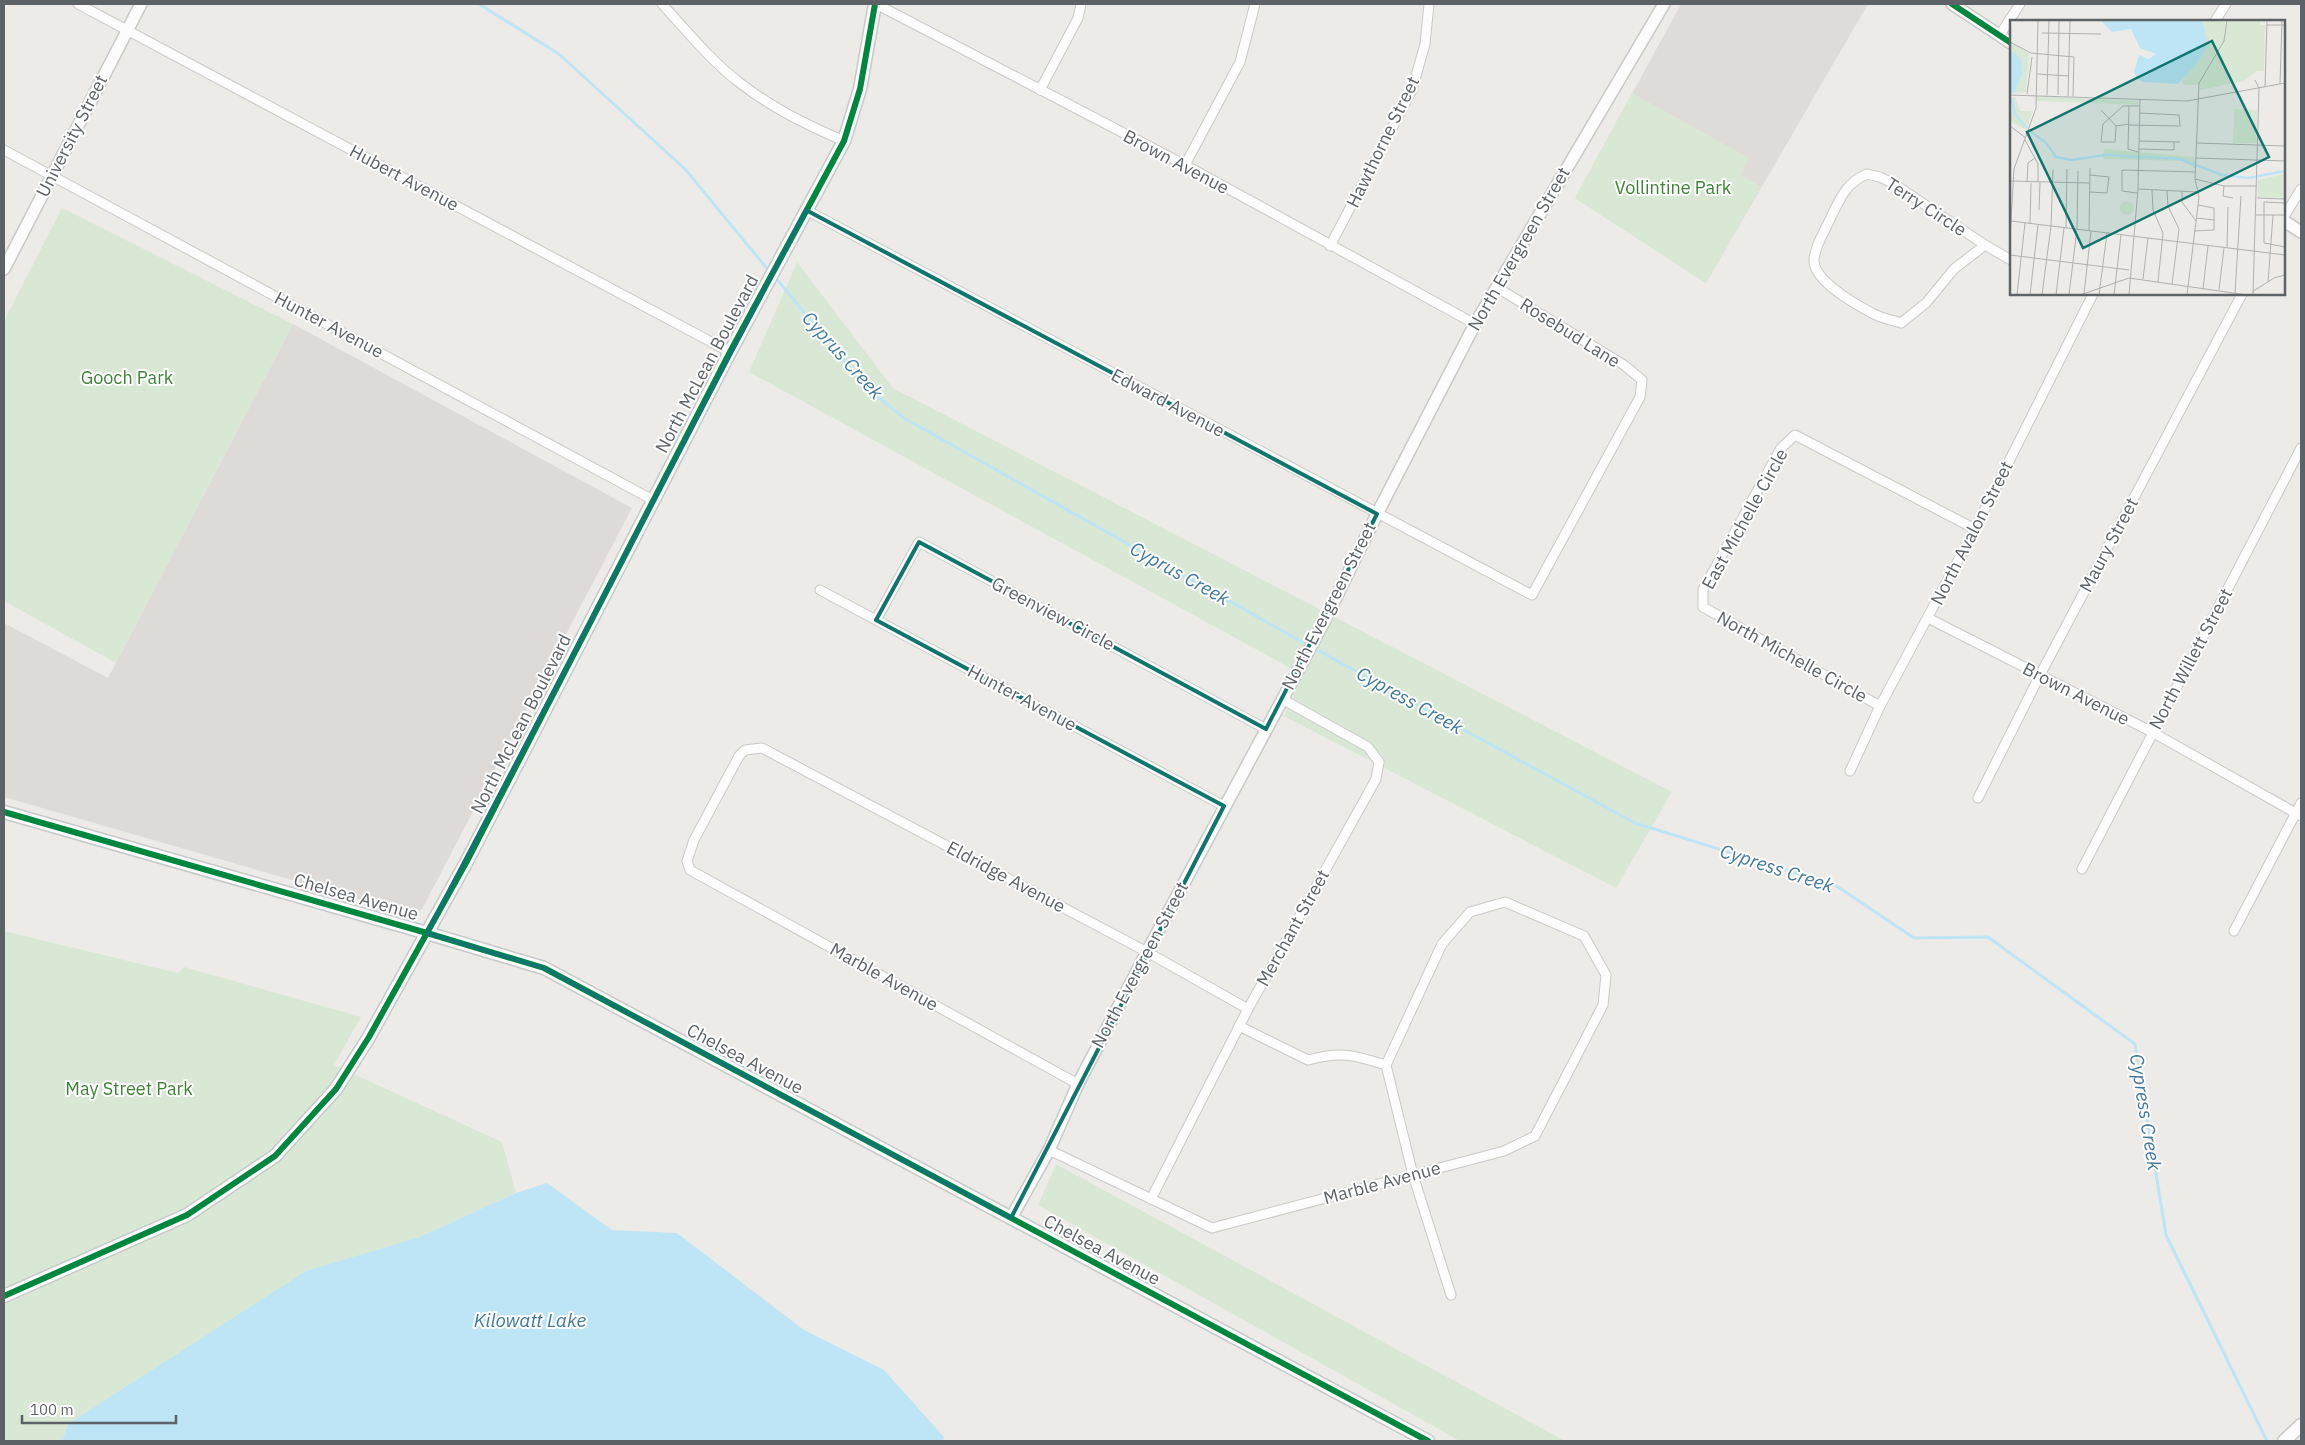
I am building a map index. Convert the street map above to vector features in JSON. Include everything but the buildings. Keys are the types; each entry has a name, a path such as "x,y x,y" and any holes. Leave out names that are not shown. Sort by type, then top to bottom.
{"main road":[{"name":"North McLean Boulevard","path":"4,1296 187,1215 275,1156 336,1089 369,1037 467,861 787,243 844,141 860,88 876,4"},
{"name":"Chelsea Avenue","path":"4,812 544,968 1428,1441"},
{"path":"2284,1441 2300,1426"}],"street":[{"name":"Hubert Avenue","path":"78,4 730,352"},
{"name":"University Street","path":"4,269 141,4"},
{"path":"662,4 702,49 740,83 795,119 844,141"},
{"name":"Brown Avenue","path":"876,4 1184,166 1475,324"},
{"path":"1040,90 1078,18 1081,4"},
{"path":"1184,166 1240,62 1255,4"},
{"name":"Hawthorne Street","path":"1330,246 1412,90 1425,44 1429,4"},
{"name":"North Evergreen Street","path":"1011,1218 1048,1150 1078,1084 1147,952 1325,620 1377,514 1475,324 1664,4"},
{"path":"1952,4 2010,42"},
{"path":"1999,36 2020,4"},
{"path":"2216,20 2226,4"},
{"name":"Hunter Avenue","path":"4,150 653,500"},
{"name":"Terry Circle","path":"1985,245 1954,269 1926,303 1901,323 1873,314 1823,280 1816,271 1814,262 1816,249 1845,189 1854,180 1867,174 1880,177 1894,184 1985,245 2010,259"},
{"path":"2285,215 2301,189"},
{"name":"Edward Avenue","path":"806,210 1532,595"},
{"path":"2285,222 2301,232"},
{"name":"Rosebud Lane","path":"1496,287 1624,365 1642,380 1640,397 1532,595"},
{"name":"North Avalon Street","path":"1850,771 1880,706 1975,529 2092,295"},
{"name":"Maury Street","path":"1978,798 2040,675 2241,295"},
{"name":"East Michelle Circle","path":"1703,607 1703,590 1707,582 1780,448 1795,435 1975,529"},
{"name":"North Willett Street","path":"2082,869 2301,448"},
{"name":"Greenview Circle","path":"876,620 919,542 1266,729"},
{"name":"Hunter Avenue","path":"820,590 1224,806"},
{"name":"North Michelle Circle","path":"1703,607 1880,706"},
{"name":"Brown Avenue","path":"1928,618 2152,732 2298,814"},
{"name":"Merchant Street","path":"1151,1199 1248,1009 1376,779 1379,762 1368,746 1282,699"},
{"name":"Eldridge Avenue","path":"762,748 1147,952 1248,1009"},
{"name":"Marble Avenue","path":"762,748 745,750 740,756 694,840 687,861 690,870 1078,1084"},
{"path":"2234,932 2298,814 2301,802"},
{"name":"Marble Avenue","path":"1048,1150 1212,1228 1504,1151 1535,1136 1603,1005 1606,974 1584,936 1505,902 1470,912 1442,944 1386,1064"},
{"path":"1240,1026 1308,1060 1324,1055 1349,1054 1386,1064 1413,1175 1450,1295"}],"highlighted area":[{"path":"806,210 1377,514 1266,729 919,542 876,620 1224,806 1011,1218 544,968 427,933"}],"shaded area":[{"path":"1681,4 1868,4 1706,283 1575,198"},
{"path":"293,324 632,508 422,909 414,915 4,797 4,623 108,678"}],"green space":[{"name":"Vollintine Park","path":"1632,93 1749,158 1741,175 1761,187 1706,283 1575,198"},
{"name":"Gooch Park","path":"62,208 293,324 116,663 4,601 4,321"},
{"path":"797,262 893,388 1672,792 1616,888 1284,716 1303,675 749,372"},
{"name":"May Street Park","path":"4,931 178,973 184,967 361,1017 334,1065 502,1142 516,1193 417,1238 68,1424 62,1441 4,1441"},
{"path":"1056,1164 1565,1441 1460,1441 1038,1205"}],"water":[{"name":"Kilowatt Lake","path":"547,1183 612,1230 677,1233 804,1330 884,1370 944,1437 943,1441 62,1441 68,1424 306,1271 417,1238 516,1193"}],"waterway":[{"name":"Cyprus Creek","path":"479,4 559,54 685,169 769,271"},
{"name":"Cypress Creek","path":"775,277 866,387 904,418 1297,639 1635,823 1835,885 1914,938 1988,937 2135,1044 2166,1235 2267,1441"}],"cycle path":[{"path":"4,1296 187,1215 275,1156 336,1089 369,1037 467,861 730,352 844,141 860,89 875,4"},
{"path":"1952,4 2010,42"},
{"path":"4,812 544,968 1428,1441"}]}
